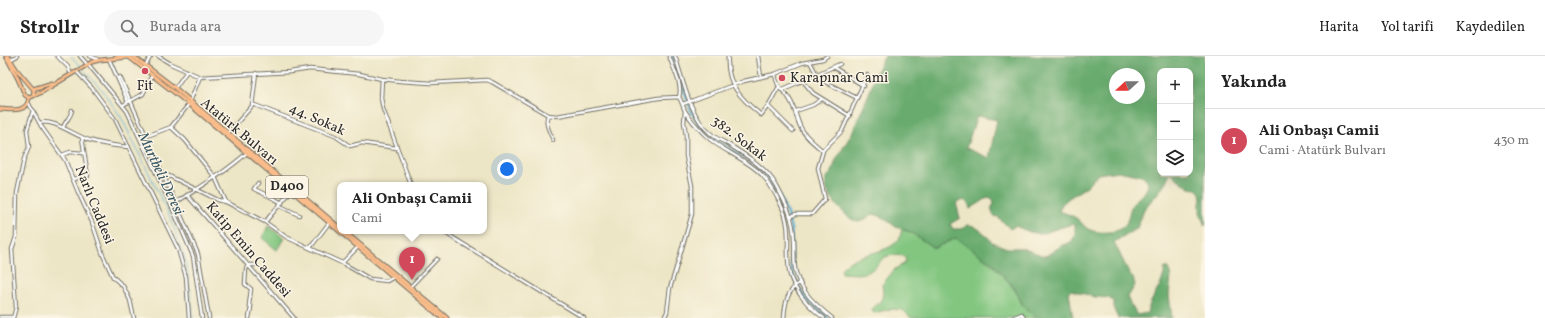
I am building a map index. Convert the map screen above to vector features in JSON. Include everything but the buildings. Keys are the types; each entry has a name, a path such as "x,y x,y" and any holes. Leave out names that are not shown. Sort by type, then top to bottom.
{"main road":[{"path":"7,56 32,88 35,93 33,96"},
{"path":"7,56 25,95 29,98"},
{"path":"86,64 100,60 128,56"},
{"path":"0,109 22,109 28,102 29,98 75,70 97,59 128,56"},
{"name":"Atatürk Bulvarı","path":"128,56 145,66 175,88 189,103 337,226"},
{"name":"Atatürk Bulvarı","path":"128,56 228,133 337,230"},
{"path":"24,92 27,88 50,84 75,70"},
{"name":"Atatürk Bulvarı","path":"342,234 448,318"},
{"name":"Atatürk Bulvarı","path":"347,234 442,318"}],"street":[{"path":"10,60 17,56"},
{"path":"57,56 68,67 70,72"},
{"path":"80,56 123,105 174,203 198,254 209,318"},
{"path":"90,56 97,59"},
{"path":"145,66 151,56"},
{"path":"158,56 200,77 310,69 359,74 382,79 431,83 487,80 548,115 557,116 576,114 658,98 679,98 684,103 685,111 684,122 686,156 692,186 692,214 673,277 667,312 664,318"},
{"path":"669,56 679,84 679,98"},
{"name":"382. Sokak","path":"675,56 690,101 702,124 710,133 760,166 776,184 791,217 794,239 794,264 799,282 812,301 832,318"},
{"path":"728,56 727,68 733,85 741,97 761,115 780,89 803,81 840,64"},
{"path":"758,56 761,77"},
{"path":"684,103 733,85 775,74 802,63 823,59 827,56"},
{"path":"109,59 147,136 174,203 193,256 202,318"},
{"path":"810,62 817,74 828,84 857,98"},
{"path":"833,67 864,86"},
{"path":"75,70 92,88 115,119 178,249 186,277 189,318"},
{"path":"175,88 188,71"},
{"path":"228,133 252,104 256,73"},
{"path":"775,74 780,89 790,98 802,131 823,151"},
{"path":"123,105 143,94 152,75"},
{"path":"791,217 795,214 812,214 825,199 818,168 823,151 842,131 864,86 867,75"},
{"path":"120,77 130,102"},
{"path":"147,136 171,127 189,103 200,77"},
{"path":"382,79 382,103 410,182"},
{"path":"803,81 813,93 850,116"},
{"path":"795,112 813,105 822,99"},
{"name":"Narlı Caddesi","path":"28,102 40,123 62,155 92,222 103,255 113,277 120,284 130,300 134,318"},
{"name":"44. Sokak","path":"252,104 336,136 350,146 362,143 397,148"},
{"path":"768,106 793,131"},
{"path":"0,317 13,318 16,307 12,249 16,237 17,193 28,147 27,130 33,110"},
{"path":"63,128 65,122 70,118 72,110"},
{"path":"685,111 705,136 742,160 761,174 769,183 781,205 787,221 789,234 790,275 808,304 824,318"},
{"path":"548,115 546,120 553,140"},
{"path":"40,123 45,121 82,138 116,146 129,147"},
{"path":"171,127 185,140 215,177 226,202"},
{"path":"73,178 88,176 82,138"},
{"path":"62,155 70,152 84,153"},
{"path":"174,203 215,177 248,152"},
{"path":"162,172 265,222 286,237 342,263 370,279 387,281 395,276"},
{"path":"258,183 254,189 275,199 281,205 299,215"},
{"path":"265,222 292,191"},
{"name":"Katip Emin Caddesi","path":"187,195 294,318"},
{"path":"310,248 329,223"},
{"path":"447,234 584,318"},
{"path":"342,263 358,247"},
{"path":"410,287 438,259"},
{"path":"248,318 251,307 249,305 251,289 245,284 246,269 248,265 255,265"},
{"path":"784,318 788,294 799,282"},
{"path":"1012,318 1022,314 1024,318"}],"green space":[{"path":"885,56 1205,56 1205,226 1200,212 1200,193 1196,189 1190,188 1174,176 1193,176 1193,68 1157,68 1157,176 1168,176 1163,187 1144,209 1137,228 1114,242 1130,275 1133,278 1135,285 1128,297 1129,302 1137,315 1147,313 1151,301 1162,281 1165,268 1168,268 1171,276 1169,295 1172,318 1118,318 1114,310 1114,302 1109,298 1095,297 1071,290 1069,292 1073,318 1036,318 1023,306 1015,289 992,263 956,238 934,248 912,233 896,227 881,216 873,214 859,222 850,218 836,204 829,194 826,187 826,178 832,172 836,160 852,133 870,91 876,72","holes":["977,116 997,120 989,158 966,148","1118,171 1142,176 1148,183 1145,192 1133,203 1125,225 1113,232 1092,231 1076,218 1059,211 1062,204 1087,186 1098,174","989,197 993,199 994,204 992,210 994,216 998,217 1010,229 1015,226 1040,234 1072,224 1075,225 1075,234 1072,242 1061,246 1046,256 1022,248 1007,248 992,242 984,233 974,226 968,225 962,229 953,229 950,224 960,218 956,203 964,200 969,205 970,209"]},
{"path":"268,226 284,238 277,250 262,238"},
{"path":"902,229 912,233 934,248 956,238 964,243 988,260 1002,274 1015,291 1024,307 1036,318 911,318 903,310 890,309 874,313 871,310 882,297 882,285 895,269 904,264 906,260 904,256 888,256 881,260 871,270 862,274 842,273 841,269 854,259 892,246 898,241"}],"waterway":[{"name":"Murtbeli Deresi","path":"71,56 102,90 121,117 168,212 185,257 193,318"},
{"path":"672,56 692,113 706,134 753,163 768,177 778,193 786,211 791,229 792,272 802,293 808,301 828,318"},
{"path":"112,62 119,78"}],"place":[{"name":"Fit","path":"145,71"},
{"name":"Karapınar Cami","path":"782,78"},
{"name":"Ali Onbaşı Camii","path":"412,280"}]}
